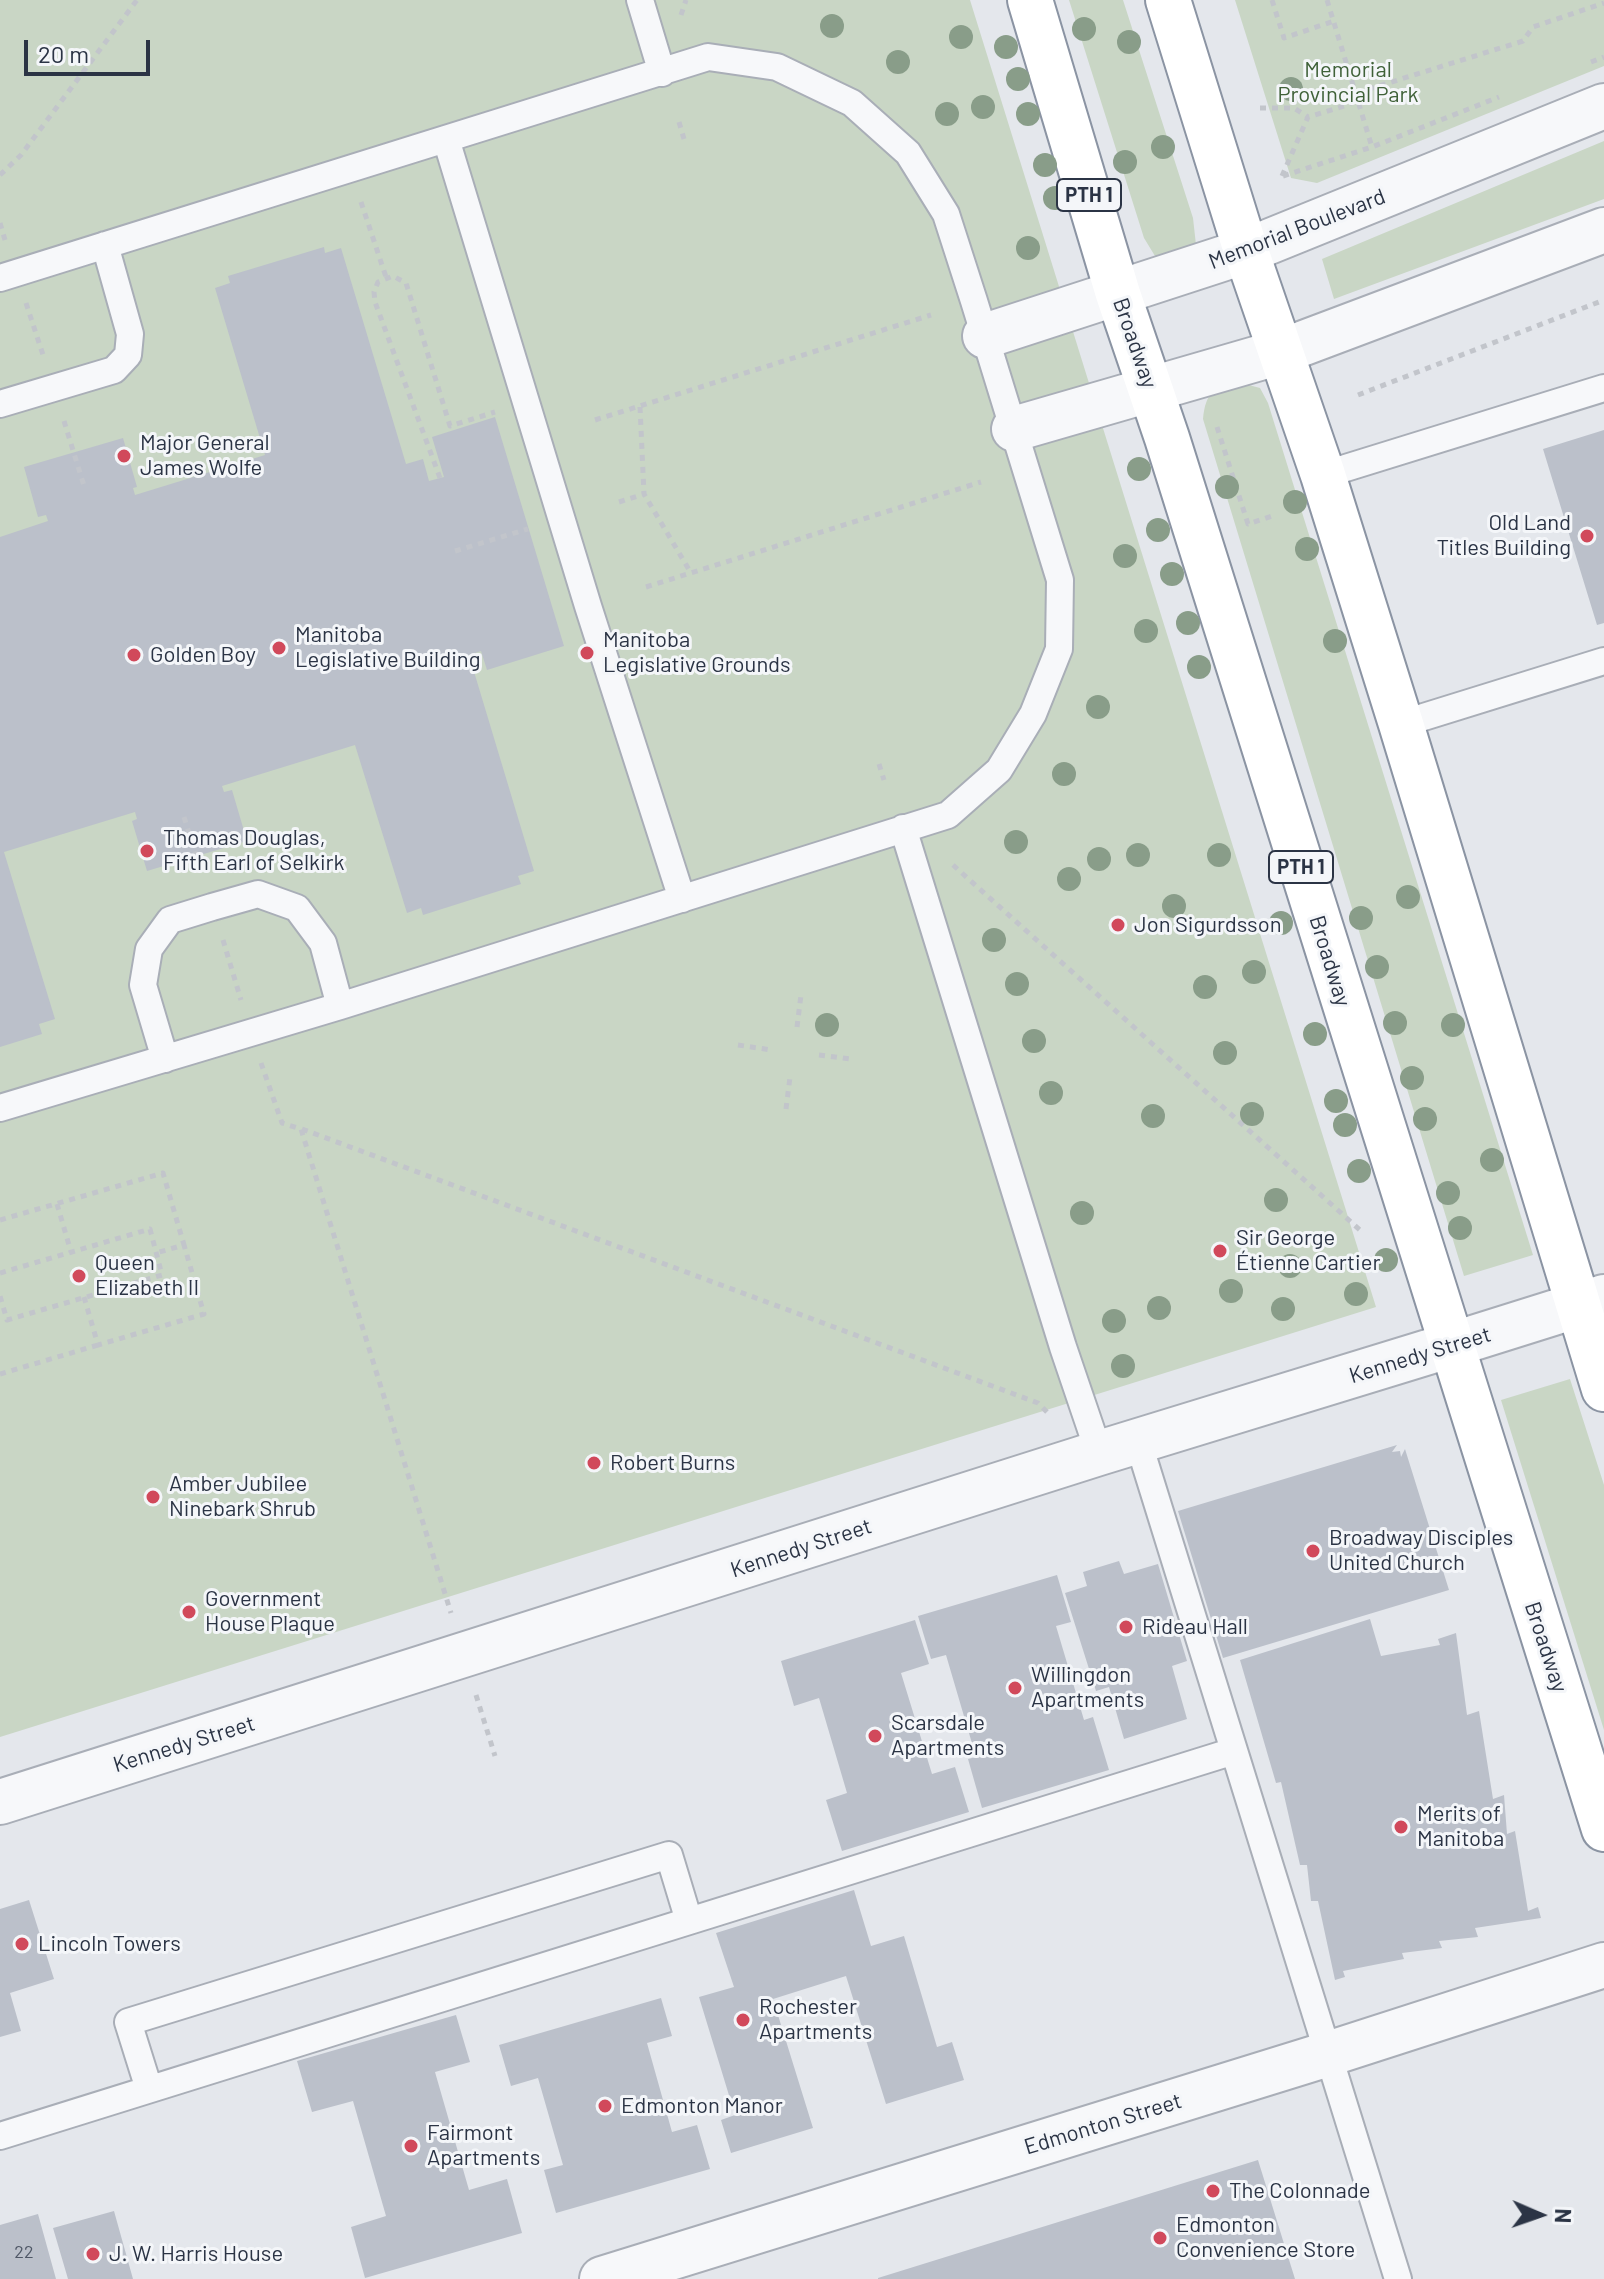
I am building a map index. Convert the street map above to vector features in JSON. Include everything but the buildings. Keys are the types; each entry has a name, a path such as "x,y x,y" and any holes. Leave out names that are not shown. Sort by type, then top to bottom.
{"highway":[{"name":"Broadway","path":"1030,0 1118,294 1151,390 1604,1829"},
{"path":"1168,0 1246,251 1323,475 1401,724 1591,1301 1604,1389"}],"street":[{"name":"Memorial Boulevard","path":"985,336 1246,251 1604,106"},
{"path":"1014,429 1280,352 1604,230"},
{"name":"Kennedy Street","path":"0,1802 1118,1447 1591,1301"},
{"name":"Edmonton Street","path":"602,2279 1604,1965"}],"lane":[{"path":"640,0 662,73"},
{"path":"0,1108 340,1006 948,815 999,770 1033,714 1059,649 1060,580 946,214 908,153 852,103 777,67 708,57 8,275"},
{"path":"446,139 682,899"},
{"path":"0,404 114,370 128,355 130,334 105,245"},
{"path":"1323,475 1604,388"},
{"path":"1401,724 1604,661"},
{"path":"903,828 1059,1332 1118,1447 1234,1751 1398,2279"},
{"path":"165,1059 143,985 149,949 170,920 212,907 258,894 297,908 323,943 340,1006"},
{"path":"0,2136 1234,1751"},
{"path":"149,2089 128,2022 158,2012 669,1855 689,1921"}],"path":[{"path":"0,175 21,155 137,0"},
{"path":"1272,0 1284,38 1334,21"},
{"path":"1327,0 1387,194"},
{"path":"1260,108 1294,108 1308,117 1348,105 1369,89 1523,41 1533,27 1604,3"},
{"path":"1590,62 1604,57"},
{"path":"1308,117 1282,176 1372,147 1503,96"},
{"path":"679,122 684,139"},
{"path":"351,169 386,277"},
{"path":"0,223 8,275 53,388 85,489"},
{"path":"440,478 375,302 374,292 378,282 393,276 406,283 450,426 526,402"},
{"path":"1358,395 1604,300"},
{"path":"595,420 931,315"},
{"path":"640,407 644,494 691,573"},
{"path":"1217,427 1248,524 1275,515"},
{"path":"646,587 981,482"},
{"path":"619,502 644,494"},
{"path":"455,551 529,529"},
{"path":"879,764 884,780"},
{"path":"184,817 282,1123 1038,1403 1050,1416"},
{"path":"903,828 954,867 1360,1230"},
{"path":"797,1027 801,995"},
{"path":"738,1045 771,1050"},
{"path":"819,1055 851,1059"},
{"path":"786,1109 790,1077"},
{"path":"301,1129 495,1756"},
{"path":"0,1220 163,1173 204,1314 0,1374"},
{"path":"57,1204 71,1252"},
{"path":"0,1273 150,1229 162,1275 7,1320 0,1296"},
{"path":"156,1253 184,1245"},
{"path":"84,1297 98,1345"}],"green space":[{"name":"Manitoba Legislative Grounds","path":"0,0 970,0 1376,1307 0,1737"},
{"path":"1069,0 1123,0 1193,218 1196,245 1177,258 1155,256 1144,238"},
{"name":"Memorial Provincial Park","path":"1235,0 1604,0 1604,66 1317,183 1291,178"},
{"path":"1604,141 1604,199 1334,299 1322,259"},
{"path":"1241,383 1260,388 1268,403 1533,1255 1464,1276 1203,419 1206,402 1213,392"},
{"path":"1570,1379 1604,1485 1604,1730 1501,1400"}],"place":[{"name":"Major General James Wolfe","path":"124,456"},
{"name":"Old Land Titles Building","path":"1587,536"},
{"name":"Manitoba Legislative Building","path":"279,648"},
{"name":"Manitoba Legislative Grounds","path":"587,653"},
{"name":"Golden Boy","path":"134,655"},
{"name":"Thomas Douglas, Fifth Earl of Selkirk","path":"147,851"},
{"name":"Jon Sigurdsson","path":"1118,925"},
{"name":"Sir George Étienne Cartier","path":"1220,1251"},
{"name":"Queen Elizabeth II","path":"79,1276"},
{"name":"Robert Burns","path":"594,1463"},
{"name":"Amber Jubilee Ninebark Shrub","path":"153,1497"},
{"name":"Broadway Disciples United Church","path":"1313,1551"},
{"name":"Government House Plaque","path":"189,1612"},
{"name":"Rideau Hall","path":"1126,1627"},
{"name":"Willingdon Apartments","path":"1015,1688"},
{"name":"Scarsdale Apartments","path":"875,1736"},
{"name":"Merits of Manitoba","path":"1401,1827"},
{"name":"Lincoln Towers","path":"22,1944"},
{"name":"Rochester Apartments","path":"743,2020"},
{"name":"Edmonton Manor","path":"605,2106"},
{"name":"Fairmont Apartments","path":"411,2146"},
{"name":"The Colonnade","path":"1213,2191"},
{"name":"Edmonton Convenience Store","path":"1160,2238"},
{"name":"J. W. Harris House","path":"93,2254"}]}
